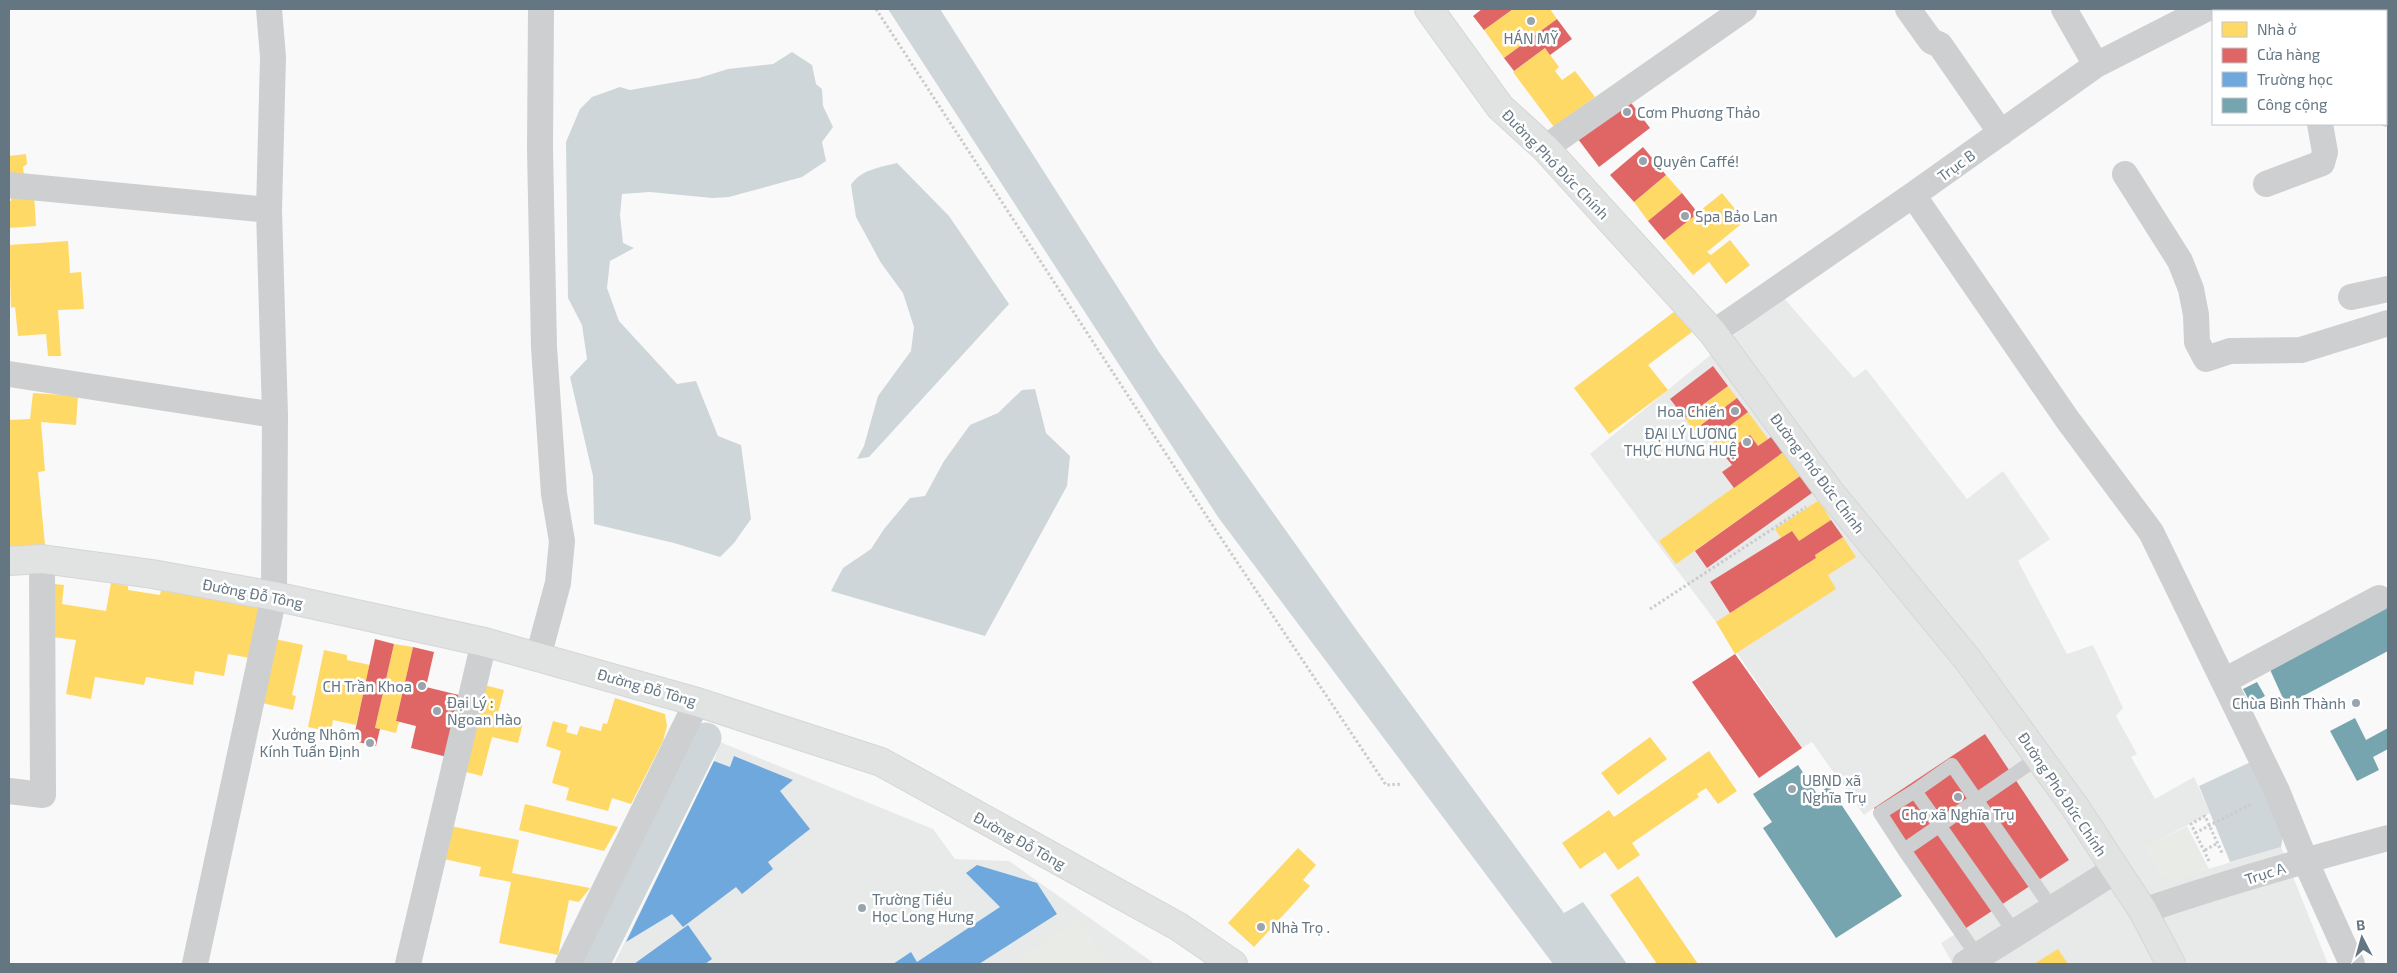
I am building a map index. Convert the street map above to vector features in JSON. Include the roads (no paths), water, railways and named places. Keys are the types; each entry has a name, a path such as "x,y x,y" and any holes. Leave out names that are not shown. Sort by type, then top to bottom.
{"main road":[{"name":"Đường Phó Đức Chính","path":"1429,9 1500,107 1545,148 1713,333 1829,492 1968,660 2075,806 2143,911 2171,964"},
{"name":"Đường Đỗ Tông","path":"9,561 42,559 152,574 274,596 484,642 697,702 881,762 1179,927 1233,964"}],"street":[{"path":"195,964 274,596 275,415 269,210 273,57 269,9"},
{"path":"538,656 558,583 562,541 554,494 544,347 540,149 541,9"},
{"path":"1545,148 1744,9"},
{"path":"1908,9 1931,42 1940,45 2001,132"},
{"path":"2064,9 2096,65"},
{"name":"Trục B","path":"1713,333 1913,195 2096,65 2206,9"},
{"path":"2266,184 2322,163 2326,152 2320,125"},
{"path":"2125,174 2180,261 2191,289 2196,315 2197,342 2206,359 2230,351 2301,350 2388,323"},
{"path":"9,185 269,210"},
{"path":"1913,195 2067,419 2152,532 2277,791 2305,860 2352,964"},
{"path":"2351,297 2388,289"},
{"path":"9,374 275,415"},
{"path":"9,791 43,795 42,559"},
{"path":"2224,681 2379,598"},
{"path":"408,964 484,642"},
{"path":"568,964 697,702"},
{"name":"Trục A","path":"2143,911 2219,885 2234,883 2305,860 2388,838"},
{"path":"1972,961 2115,870"}],"lane":[{"path":"1904,850 2039,758"},
{"path":"1972,961 1880,813 1952,765 2053,910"},
{"path":"1915,791 2015,933"}],"waterway":[{"path":"594,964 706,738"}],"place":[{"name":"HÁN MỸ","path":"1531,21"},
{"name":"Cơm Phương Thảo","path":"1627,112"},
{"name":"Quyên Caffé!","path":"1643,161"},
{"name":"Spa Bảo Lan","path":"1685,216"},
{"name":"Hoa Chiến","path":"1735,411"},
{"name":"ĐẠI LÝ LƯƠNG THỰC HƯNG HUỆ","path":"1747,442"},
{"name":"CH Trần Khoa","path":"422,686"},
{"name":"Chùa Bình Thành","path":"2356,703"},
{"name":"Đại Lý : Ngoan Hào","path":"437,711"},
{"name":"Xưởng Nhôm Kính Tuấn Định","path":"370,743"},
{"name":"UBND xã Nghĩa Trụ","path":"1792,789"},
{"name":"Chợ xã Nghĩa Trụ","path":"1958,797"},
{"name":"Trường Tiểu Học Long Hưng","path":"862,908"},
{"name":"Nhà Trọ .","path":"1261,927"}]}
